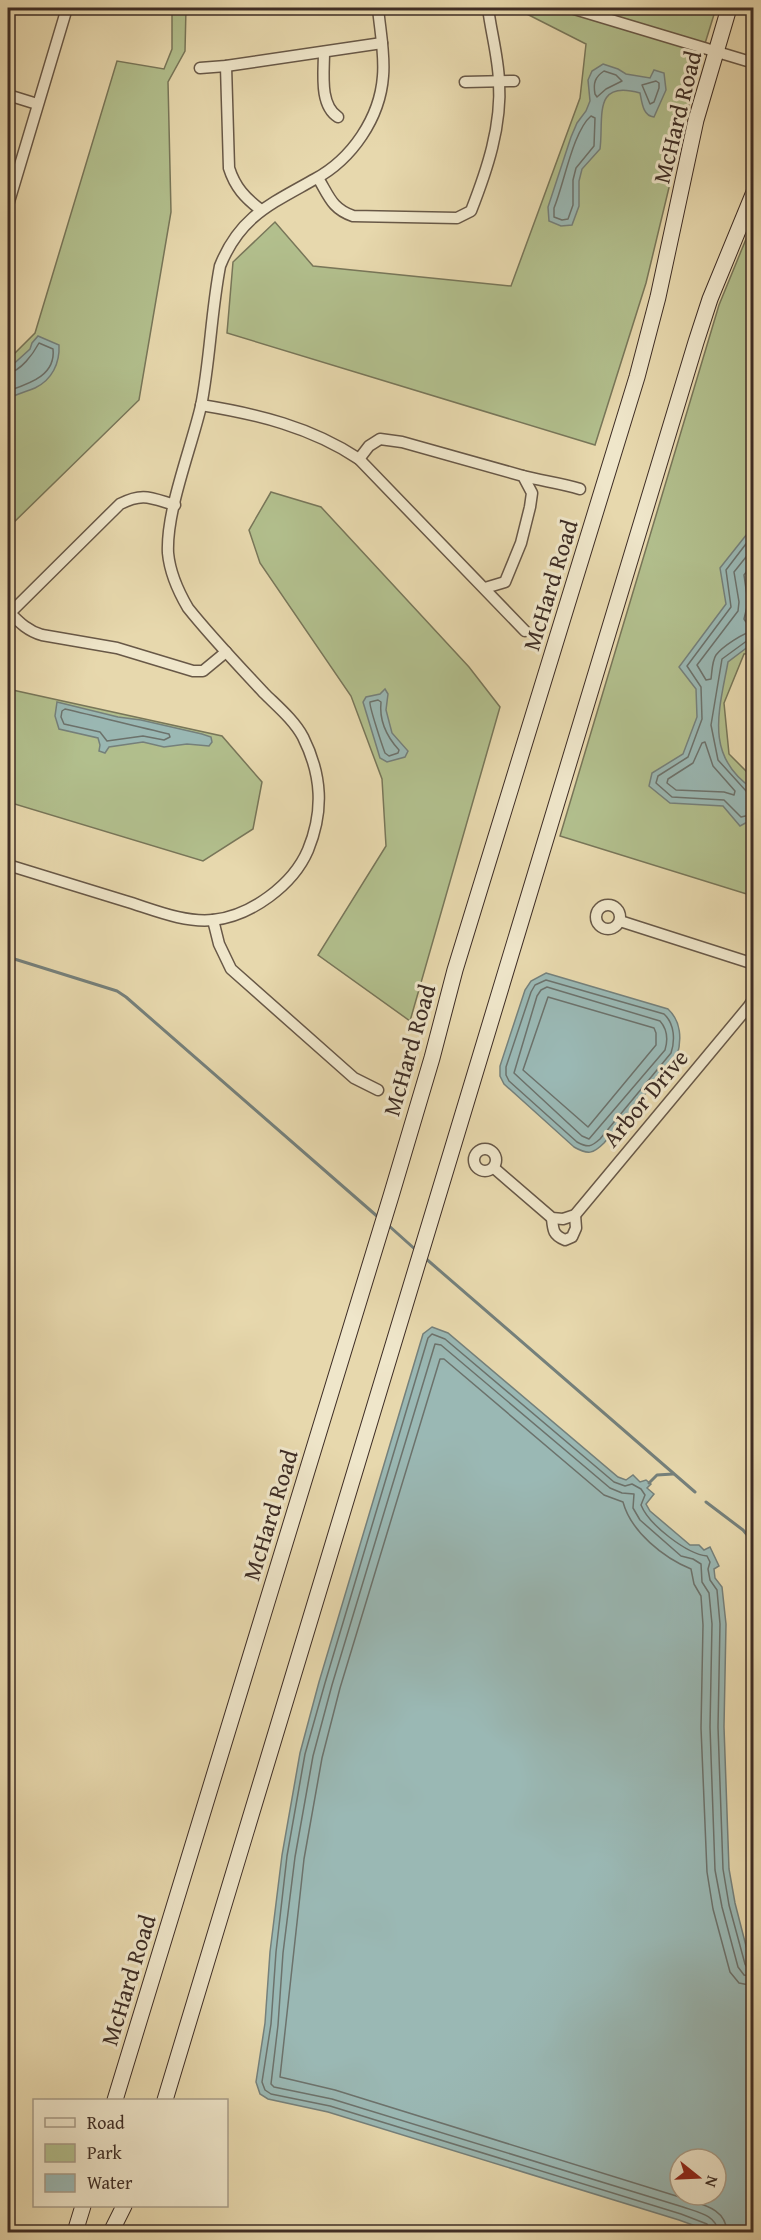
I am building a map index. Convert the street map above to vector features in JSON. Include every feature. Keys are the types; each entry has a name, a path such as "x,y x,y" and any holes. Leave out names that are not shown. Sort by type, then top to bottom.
{"main road":[{"name":"McHard Road","path":"115,2099 372,1259 432,1058 455,970 637,376 658,297 696,120 729,8"},
{"path":"165,2099 696,342 710,299 753,192"},
{"path":"75,2232 82,2207"},
{"path":"111,2232 123,2207"}],"street":[{"path":"8,205 67,8"},
{"path":"8,865 170,915 213,920 253,906 274,893 286,882 307,853 317,823 320,805 318,776 301,734 188,608 177,588 168,554 169,534 201,405 220,266 241,229 261,210 285,194 318,178 353,149 373,116 381,95 382,43 378,8"},
{"path":"571,8 753,63"},
{"path":"318,178 331,201 341,212 353,216 456,218 471,211 496,135 499,82 489,13"},
{"path":"200,68 382,43"},
{"path":"324,52 327,101 330,112 338,117"},
{"path":"226,66 229,168 241,193 261,210"},
{"path":"465,82 514,81"},
{"path":"8,95 37,104"},
{"path":"201,405 232,410 291,425 328,440 359,459 525,632"},
{"path":"359,459 369,446 380,439 402,442 544,482 562,483 580,489"},
{"path":"485,588 505,582 521,543 532,493 524,476"},
{"path":"175,505 146,497 134,497 120,504 9,614 32,632 117,648 192,671 203,671 226,652"},
{"path":"213,920 219,944 231,969 354,1078 378,1090"},
{"path":"620,921 753,964"},
{"name":"Arbor Drive","path":"558,1219 575,1215 749,1006 753,998"},
{"path":"494,1168 558,1219 553,1231 558,1237 565,1240 573,1237 576,1228 575,1215"}],"green space":[{"path":"172,8 186,8 185,51 168,82 171,212 139,400 8,528 8,360 35,333 117,61 164,69 172,49"},
{"path":"515,8 716,8 699,63 646,283 595,445 227,333 233,262 275,222 313,266 511,286 580,98 586,44"},
{"path":"753,222 753,653 744,654 724,703 729,754 753,778 753,896 560,836 719,305"},
{"path":"271,492 321,507 469,667 500,707 410,1021 318,955 386,846 382,779 351,696 260,563 249,530"},
{"path":"8,689 222,736 262,782 253,829 203,861 8,802"}],"water":[{"path":"603,64 626,74 650,78 654,70 664,73 666,90 654,117 645,112 640,93 625,90 614,91 607,96 602,114 600,149 582,169 579,181 579,206 572,225 561,226 549,221 548,207 571,137 590,101 588,80 592,71"},
{"path":"38,336 59,345 54,370 41,385 8,399 8,369 30,349"},
{"path":"753,480 753,643 728,662 719,715 721,747 727,762 737,776 753,789 753,819 740,826 723,806 670,803 649,786 652,773 683,754 697,717 696,689 679,667 726,604 720,568 747,534 747,486"},
{"path":"385,689 388,694 386,710 392,733 408,751 405,757 387,762 380,758 363,702 366,697 380,694"},
{"path":"57,702 202,734 211,737 212,742 209,746 187,744 164,747 143,742 109,747 105,753 99,751 98,738 59,729 55,716"},
{"path":"546,973 668,1009 678,1025 680,1043 677,1056 604,1143 590,1152 574,1147 504,1084 500,1076 500,1066 525,990 531,981"},
{"path":"432,1327 448,1333 618,1477 626,1480 633,1475 640,1482 646,1480 651,1484 647,1488 654,1494 646,1504 650,1511 690,1545 699,1545 704,1550 710,1547 719,1566 714,1569 715,1578 722,1587 726,1624 724,1727 729,1869 753,1973 753,2232 712,2232 328,2112 268,2099 260,2094 256,2082 265,2023 270,1952 282,1855 300,1753 423,1334"}],"waterway":[{"path":"8,957 117,991 126,997 378,1217"},
{"path":"388,1225 417,1251"},
{"path":"424,1257 695,1492"},
{"path":"649,1483 657,1475 673,1474"},
{"path":"706,1502 743,1530 754,1543"}]}
